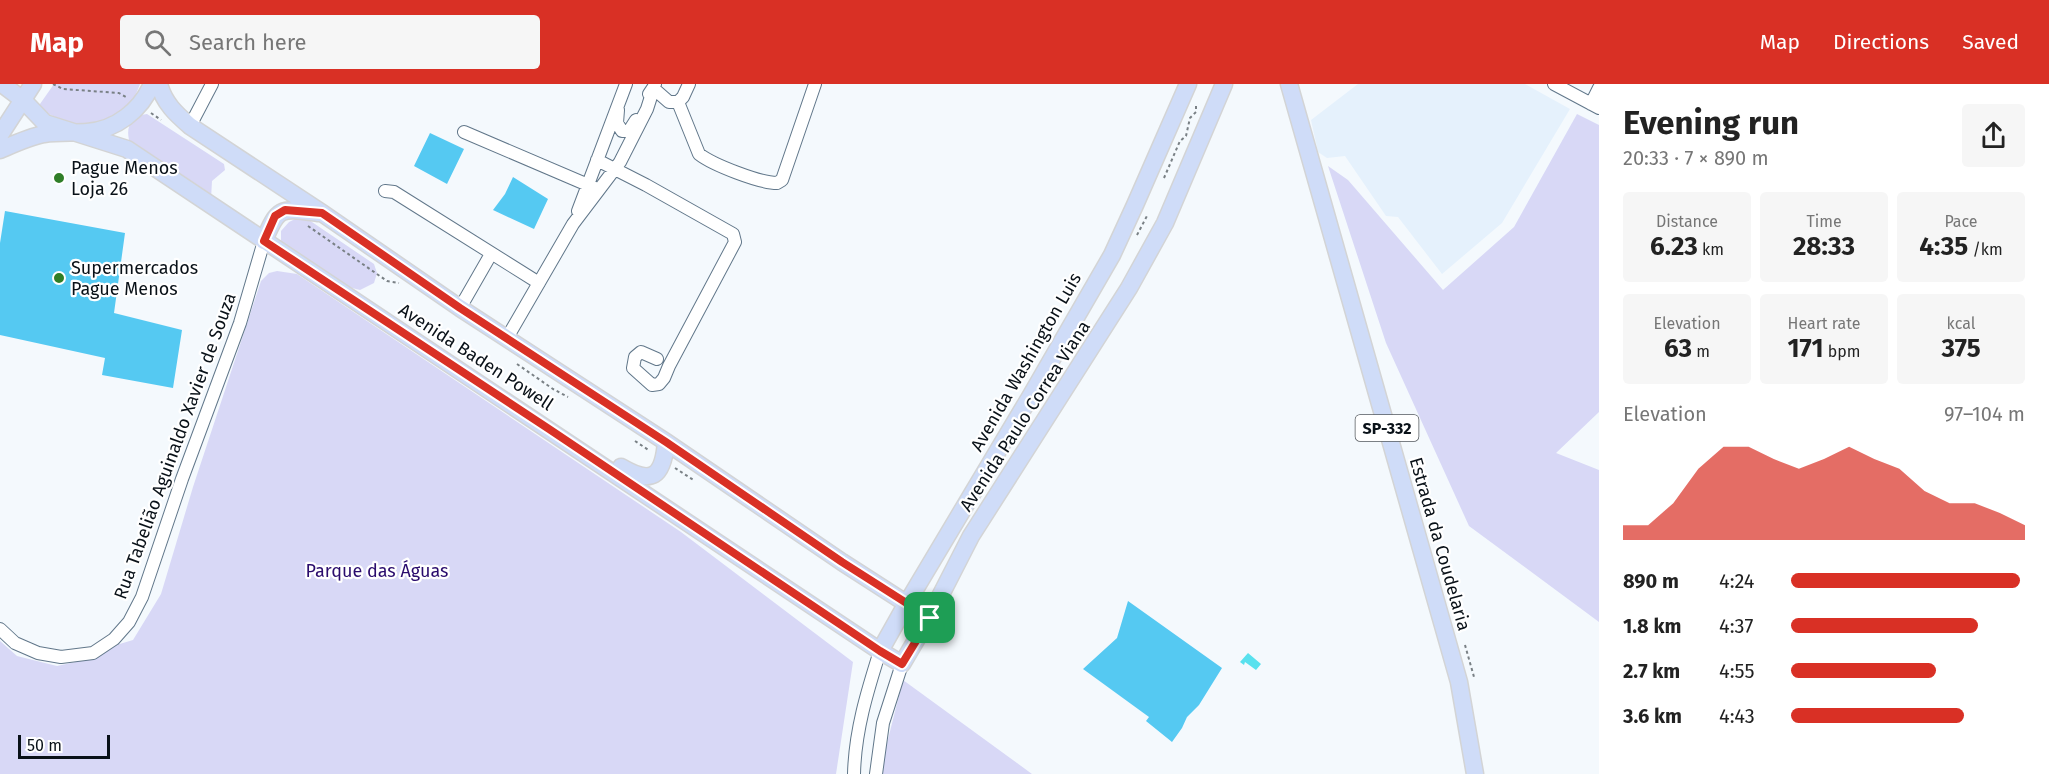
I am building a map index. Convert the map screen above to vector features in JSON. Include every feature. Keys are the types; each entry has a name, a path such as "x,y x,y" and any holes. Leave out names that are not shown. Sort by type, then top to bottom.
{"main road":[{"path":"0,135 33,84"},
{"path":"0,150 45,134 89,132 117,123 128,116 138,105 152,84"},
{"name":"Avenida Baden Powell","path":"159,84 171,110 190,126 460,308 666,442 842,562 930,618"},
{"name":"Avenida Washington Luis","path":"880,651 1112,255 1188,84"},
{"name":"Avenida Paulo Correa Viana","path":"902,664 930,618 971,536 1135,279 1165,223 1224,84"},
{"name":"Estrada da Coudelaria","path":"1289,84 1459,682 1475,774"},
{"name":"Avenida Baden Powell","path":"2,85 23,100 45,123 127,149 902,664"},
{"path":"264,241 275,216 281,211 298,210 322,213"},
{"path":"549,429 583,443 635,475 644,477 657,472 664,461 666,442"}],"street":[{"path":"190,126 212,84"},
{"path":"654,86 669,102 678,102 689,84"},
{"path":"678,102 699,154 736,171 777,183 782,180 815,84"},
{"path":"1554,84 1595,106 1599,88"},
{"path":"623,89 617,118 619,128 626,132 632,128 654,86"},
{"path":"507,338 593,188 614,170 634,136 647,109 654,86"},
{"path":"593,188 597,160 623,89"},
{"path":"464,132 593,188"},
{"path":"597,160 733,234 735,242 664,378 659,384 652,385 633,368 635,357 641,352 657,359"},
{"path":"385,191 393,192 539,283"},
{"name":"Rua Tabelião Aguinaldo Xavier de Souza","path":"0,629 15,643 38,653 61,657 93,653 114,639 129,622 142,597 182,479 240,323 264,241"},
{"path":"460,308 491,254"},
{"path":"854,774 859,723 880,651"},
{"name":"Avenida Paulo Correa Viana","path":"876,774 883,723 902,664"}],"path":[{"path":"53,84 63,89 78,88 119,93 167,123"},
{"path":"78,88 81,84"},
{"path":"1162,183 1180,141 1186,136 1190,118 1196,112 1196,103"},
{"path":"1134,238 1139,234 1148,213"},
{"path":"304,223 387,282 399,283"},
{"path":"510,358 553,389 570,398"},
{"path":"632,438 698,483"}],"shaded area":[{"path":"1358,84 1525,84 1570,109 1502,223 1442,274 1398,217 1386,216 1345,156 1327,158 1318,152 1311,120"}],"green space":[{"path":"54,84 140,84 133,99 119,112 100,123 81,125 52,116 40,109 40,104"},
{"path":"147,114 224,164 225,170 212,181 211,199 130,143 128,132 130,124 136,117"},
{"path":"1577,114 1599,125 1599,412 1556,453 1599,470 1599,622 1469,526 1386,343 1328,166 1348,180 1443,290 1514,227"},
{"path":"299,217 309,220 374,264 377,273 374,283 360,290 344,286 288,248 281,241 281,231 289,222"},
{"name":"Parque das Águas","path":"277,271 297,274 681,532 853,662 836,774 0,774 0,641 17,656 57,666 94,658 113,646 133,640 161,594 193,487 261,281 269,273"},
{"path":"903,680 1032,774 883,774 884,755"}],"water":[{"path":"1248,653 1261,664 1256,670 1245,662 1244,665 1240,662"}],"building":[{"path":"430,133 464,149 447,184 414,166"},
{"path":"513,177 548,199 534,229 493,210 505,194"},
{"name":"Supermercados Pague Menos","path":"5,211 125,233 114,313 182,330 173,388 102,375 105,358 0,335 0,243"},
{"path":"1128,601 1222,668 1172,742 1146,721 1149,717 1083,669 1117,638"}],"place":[{"name":"Pague Menos Loja 26","path":"59,178"},
{"name":"Supermercados Pague Menos","path":"59,278"}],"route":[{"path":"285,210 322,213 460,308 930,618 902,664 880,651 264,241 275,216 285,210"}]}
